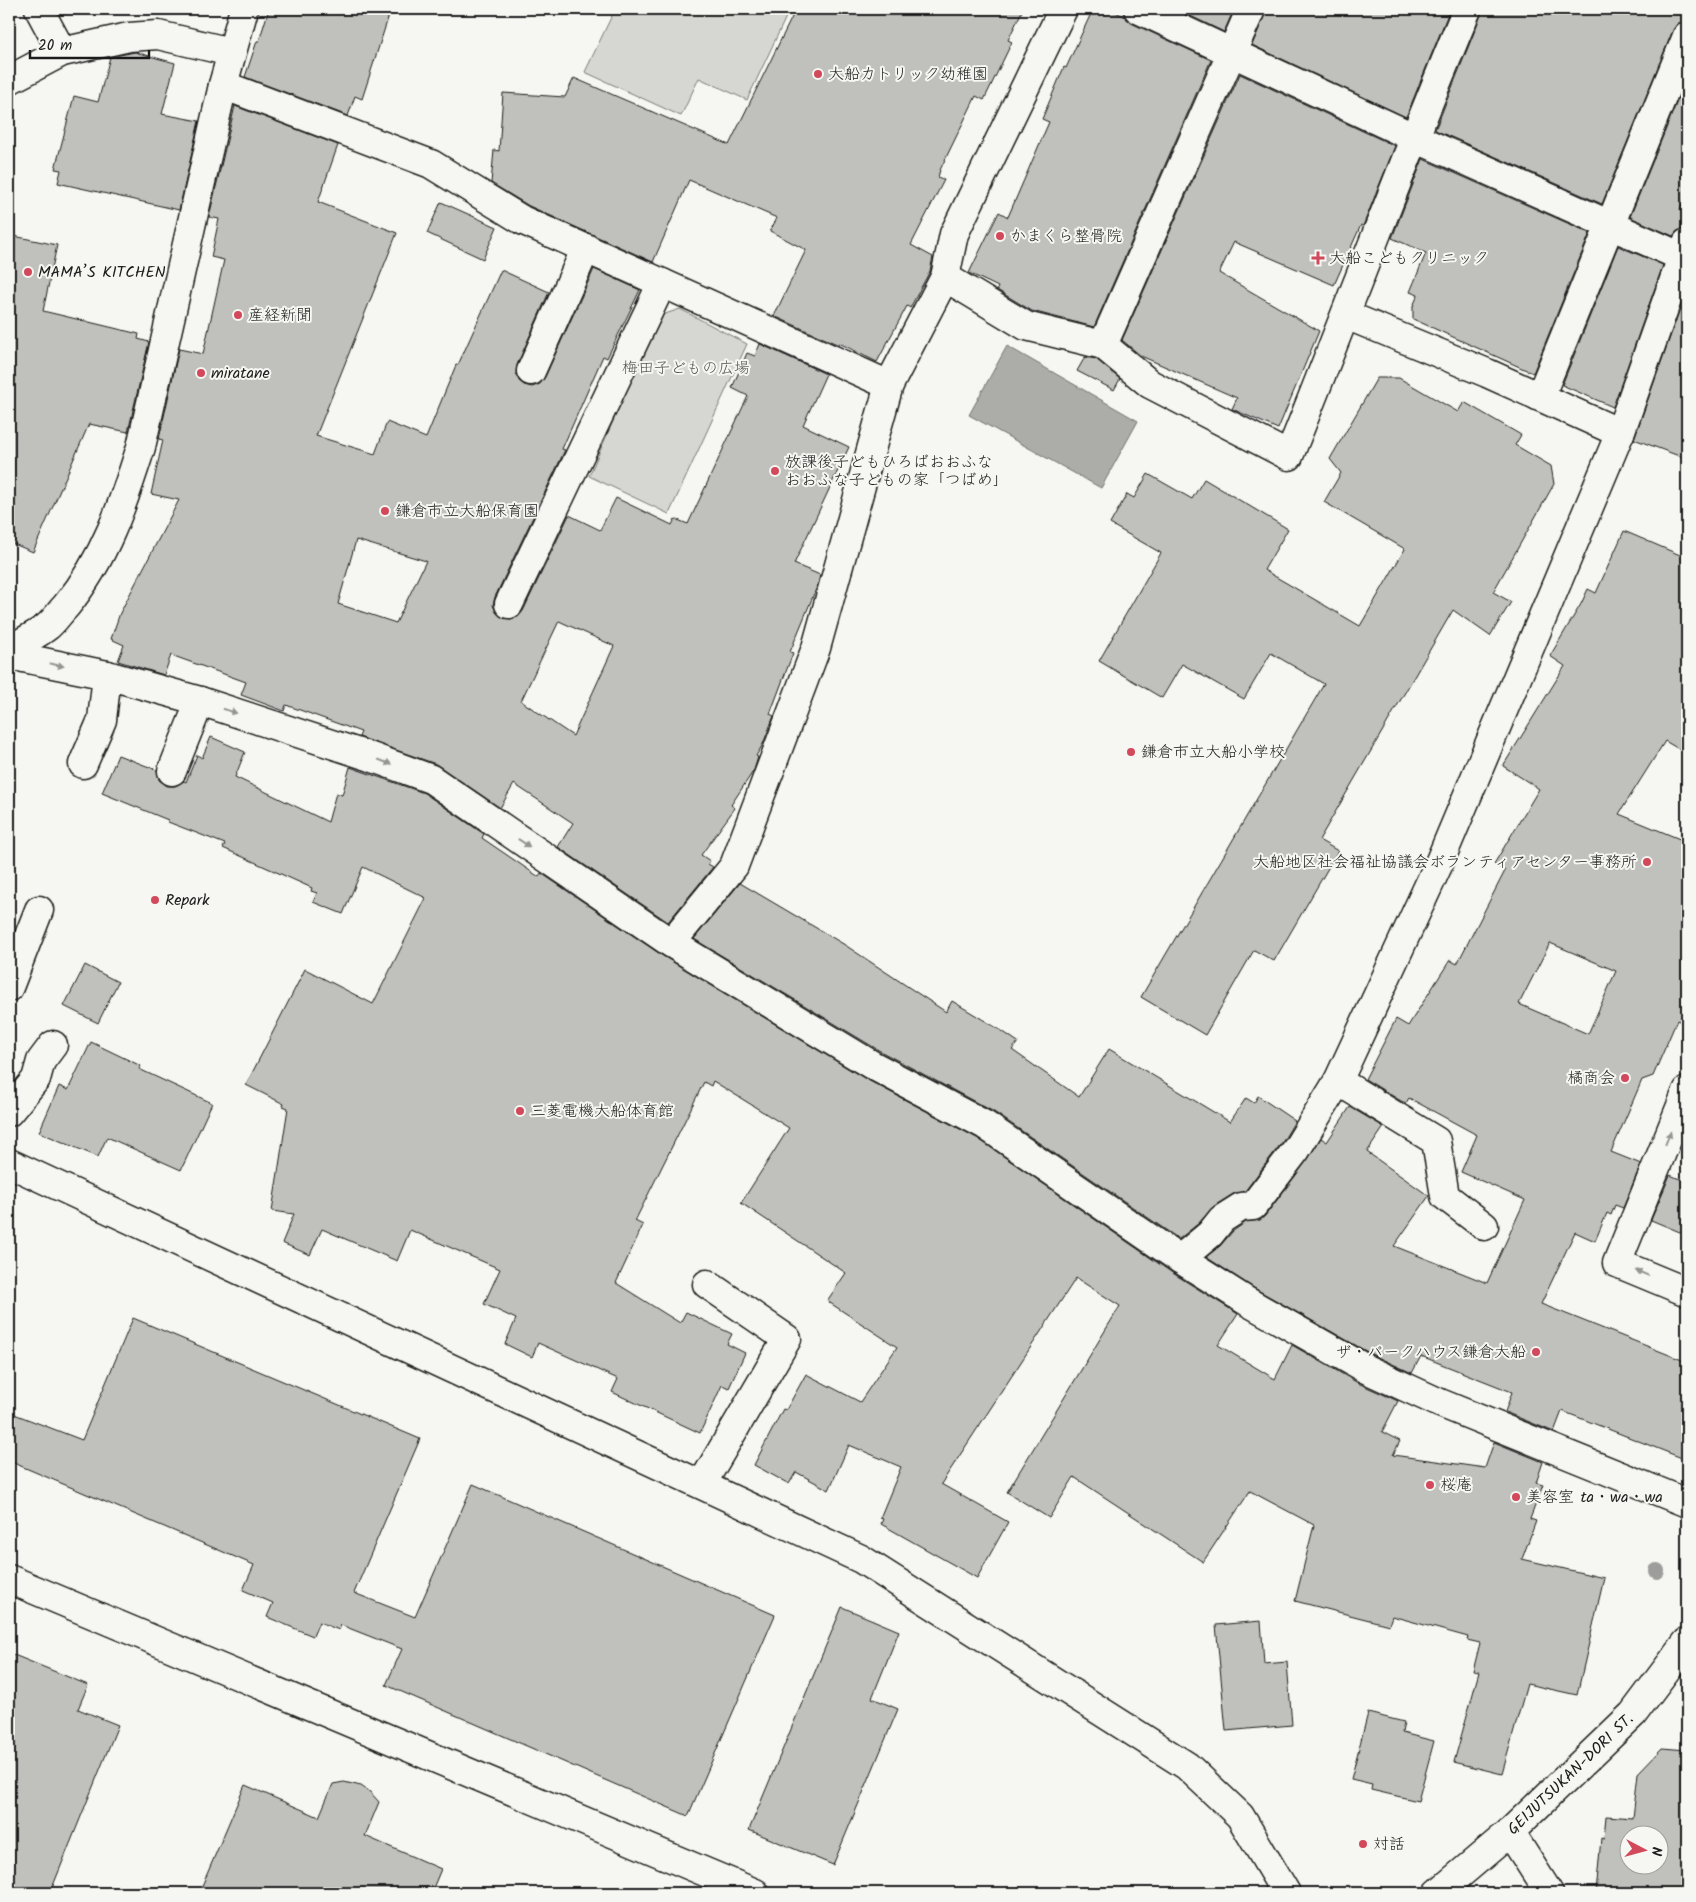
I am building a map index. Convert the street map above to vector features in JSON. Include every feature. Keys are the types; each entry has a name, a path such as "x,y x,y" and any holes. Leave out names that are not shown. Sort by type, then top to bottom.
{"street":[{"path":"39,9 62,52"},
{"path":"9,650 48,626 76,594 94,566 121,511 141,447 223,85 244,9"},
{"path":"671,943 734,866 816,648 889,384 945,277 954,234 1064,9"},
{"path":"1138,9 1413,137 1610,223 1684,250 1620,433 1440,861 1338,1081 1296,1150 1253,1206 1241,1207 1222,1219 1210,1234 1180,1259"},
{"path":"1103,345 1251,9"},
{"path":"945,277 1026,326 1103,345 1150,384 1289,456 1346,315 1413,137 1467,9"},
{"path":"9,80 62,52 129,37 158,35 231,52"},
{"path":"1540,396 1687,36"},
{"path":"223,85 431,164 522,220 889,384"},
{"path":"531,371 586,248"},
{"path":"509,604 662,283"},
{"path":"1346,315 1540,396 1620,433"},
{"path":"9,655 107,675 200,702 371,757 431,779 671,943 872,1065 985,1126 1180,1259 1248,1302 1366,1369 1440,1404 1687,1503"},
{"path":"83,764 102,720 107,675"},
{"path":"172,771 200,702"},
{"path":"9,987 38,910"},
{"path":"9,1112 36,1080 41,1061 54,1046"},
{"path":"1338,1081 1436,1141 1445,1196 1484,1226"},
{"path":"1687,1091 1617,1263 1687,1292"},
{"path":"9,1162 861,1559 1187,1766 1240,1816 1286,1893"},
{"path":"702,1484 787,1339 707,1284"},
{"path":"9,1579 755,1893"},
{"name":"GEIJUTSUKAN-DORI ST.","path":"1438,1893 1510,1832 1633,1714 1687,1642"},
{"path":"1510,1832 1549,1893"}],"green space":[{"path":"615,9 773,9 787,15 747,100 699,78 681,116 585,72"},
{"name":"梅田子どもの広場","path":"680,309 747,344 669,514 589,476 659,316"}],"shaded area":[{"path":"1007,346 1138,421 1101,488 969,415"}],"building":[{"path":"269,9 391,9 362,99 355,96 348,116 245,77"},
{"path":"796,9 1023,9 1008,40 1012,42 984,100 976,96 940,170 938,177 944,180 911,245 933,257 930,271 910,308 907,306 877,362 839,343 839,345 774,316 806,250 770,231 777,218 689,180 653,262 529,206 491,183 494,150 499,151 503,93 565,97 574,78 729,145"},
{"path":"1093,9 1109,9 1124,16 1131,23 1211,60 1094,327 1032,311 997,290 998,287 969,273 999,212 1008,217 1049,122 1042,119 1064,67 1066,68"},
{"path":"1179,9 1234,9 1224,32"},
{"path":"1266,9 1450,9 1406,117 1252,45"},
{"path":"1482,9 1687,9 1687,21 1678,23 1673,30 1602,204 1435,130"},
{"path":"135,52 175,63 162,114 199,121 179,210 58,183 61,170 55,169 74,96 98,102 110,57"},
{"path":"1240,74 1395,146 1363,226 1361,225 1334,285 1234,242 1219,273 1319,331 1278,429 1232,409 1237,398 1141,356 1122,340"},
{"path":"1687,77 1687,193 1680,210 1687,213 1687,228 1677,231 1673,236 1630,217"},
{"path":"235,106 338,145 318,202 397,233 316,436 375,454 387,422 426,438 456,365 458,365 501,270 549,292 517,365 516,373 519,381 524,385 532,387 540,384 545,377 594,269 640,290 607,358 603,356 562,449 565,450 495,597 493,605 496,612 503,618 511,619 518,617 523,611 569,515 600,530 616,498 672,525 675,519 688,524 748,396 732,388 747,353 755,356 760,344 826,374 803,425 849,447 794,564 820,575 818,584 790,652 793,653 770,714 774,716 756,756 758,757 754,770 731,805 735,808 701,855 710,861 708,864 713,867 668,922 558,847 573,823 514,784 500,808 436,764 359,737 361,732 286,705 284,711 241,695 246,682 171,655 164,675 118,661 124,645 111,639 120,613 179,500 151,494 163,440 159,439 179,349 203,354 224,260 211,257 219,219 209,217","holes":["356,540 426,561 396,623 338,604","559,621 614,646 573,736 521,701"]},
{"path":"1423,159 1590,233 1533,373 1413,319 1413,306 1418,295 1410,292 1426,253 1392,238"},
{"path":"441,202 497,227 483,259 427,233"},
{"path":"9,235 57,245 43,311 139,334 138,339 149,342 128,432 89,424 33,552 9,542"},
{"path":"1618,246 1663,265 1613,407 1562,385"},
{"path":"1687,289 1687,459 1634,439"},
{"path":"1085,357 1096,359 1120,379 1114,390 1077,371"},
{"path":"1377,378 1399,378 1458,412 1464,402 1521,435 1515,445 1551,466 1554,484 1493,592 1511,602 1490,636 1453,610 1319,840 1338,851 1274,961 1254,950 1205,1035 1141,997 1324,684 1271,653 1244,699 1182,664 1162,698 1099,661 1161,553 1110,524 1127,494 1134,498 1148,474 1192,499 1204,479 1288,529 1264,570 1360,626 1405,549 1324,502 1341,473 1330,459"},
{"path":"1624,531 1687,558 1687,754 1665,741 1619,814 1687,842 1687,1025 1677,1020 1653,1076 1642,1080 1611,1152 1641,1164 1623,1208 1615,1205 1611,1215 1607,1213 1595,1241 1575,1232 1541,1304 1687,1362 1687,1460 1562,1411 1554,1432 1505,1412 1512,1392 1421,1356 1412,1373 1373,1355 1254,1288 1206,1257 1220,1246 1233,1231 1246,1222 1260,1220 1265,1216 1308,1159 1321,1138 1327,1142 1350,1107 1384,1127 1367,1152 1429,1196 1394,1246 1487,1283 1525,1200 1461,1172 1477,1135 1409,1098 1406,1103 1401,1101 1365,1079 1396,1019 1408,1026 1450,960 1457,964 1505,871 1494,864 1539,789 1503,766 1565,666 1550,656 1588,589 1596,593","holes":["1550,943 1616,971 1588,1034 1519,1004"]},
{"path":"211,737 245,752 235,777 328,822 336,793 342,795 350,767 424,793 484,834 482,838 539,877 541,873 663,956 864,1078 977,1138 1171,1272 1238,1314 1218,1345 1275,1379 1292,1345 1358,1383 1398,1401 1382,1432 1400,1441 1393,1455 1485,1468 1494,1442 1543,1462 1536,1483 1543,1485 1530,1519 1536,1521 1522,1559 1604,1578 1577,1695 1527,1684 1502,1774 1454,1762 1479,1672 1473,1671 1480,1643 1467,1640 1468,1637 1392,1616 1389,1625 1295,1601 1314,1525 1250,1491 1203,1562 1074,1477 1049,1518 1007,1492 1120,1306 1076,1278 941,1484 1008,1522 977,1578 881,1524 883,1519 880,1518 901,1467 849,1445 829,1490 796,1472 789,1484 754,1465 783,1409 786,1410 806,1374 860,1402 897,1347 827,1301 846,1273 741,1203 789,1128 713,1081 711,1086 704,1082 635,1221 643,1225 616,1283 680,1323 686,1312 732,1334 727,1344 745,1353 729,1388 722,1385 700,1433 612,1392 618,1379 538,1343 532,1357 505,1344 516,1319 484,1304 500,1269 410,1230 397,1261 322,1229 310,1255 282,1243 294,1214 272,1211 288,1108 283,1106 284,1104 246,1085 305,969 373,1004 426,898 363,867 343,914 313,902 317,893 311,891 312,888 223,848 225,844 168,822 168,820 102,793 118,755 157,770 159,780 167,786 175,786 184,781 186,782 197,755 202,758"},
{"path":"740,883 845,945 946,1012 952,1001 1002,1031 1018,1042 1012,1050 1079,1097 1109,1049 1230,1122 1246,1098 1254,1103 1258,1096 1295,1121 1283,1141 1245,1191 1233,1194 1214,1206 1199,1223 1179,1239 994,1112 880,1051 694,939"},
{"path":"85,965 118,982 98,1023 64,1006"},
{"path":"91,1042 141,1066 139,1069 212,1103 181,1170 107,1137 98,1157 39,1132 59,1086 68,1090"},
{"path":"1670,1175 1687,1182 1687,1235 1651,1220"},
{"path":"133,1318 420,1439 354,1593 415,1617 473,1484 775,1615 688,1816 386,1685 402,1649 341,1625 339,1630 319,1622 313,1636 267,1617 273,1603 243,1590 254,1565 9,1461 9,1412 82,1440"},
{"path":"842,1607 899,1631 872,1698 898,1709 833,1865 749,1830"},
{"path":"1261,1621 1264,1664 1287,1662 1292,1725 1226,1731 1216,1625"},
{"path":"9,1653 88,1685 78,1709 118,1725 50,1893 9,1893"},
{"path":"1368,1713 1404,1722 1402,1733 1434,1741 1418,1801 1371,1790 1372,1784 1351,1779"},
{"path":"1662,1748 1687,1750 1687,1893 1596,1893 1601,1838 1604,1839 1606,1816 1633,1818 1638,1773"},
{"path":"344,1782 361,1786 379,1802 365,1836 441,1869 431,1893 199,1893 245,1785 319,1817 333,1784"}],"place":[{"name":"大船カトリック幼稚園","path":"818,74"},
{"name":"かまくら整骨院","path":"1000,236"},
{"name":"大船こどもクリニック","path":"1318,258"},
{"name":"MAMA’S KITCHEN","path":"28,272"},
{"name":"産経新聞","path":"238,315"},
{"name":"miratane","path":"201,373"},
{"name":"放課後子どもひろばおおふな おおふな子どもの家「つばめ」","path":"775,471"},
{"name":"鎌倉市立大船保育園","path":"385,511"},
{"name":"鎌倉市立大船小学校","path":"1131,752"},
{"name":"大船地区社会福祉協議会ボランティアセンター事務所","path":"1647,862"},
{"name":"Repark","path":"155,900"},
{"name":"橘商会","path":"1625,1078"},
{"name":"三菱電機大船体育館","path":"520,1111"},
{"name":"ザ・パークハウス鎌倉大船","path":"1536,1352"},
{"name":"桜庵","path":"1430,1485"},
{"name":"美容室 ta・wa・wa","path":"1516,1497"},
{"name":"対話","path":"1363,1844"}]}
